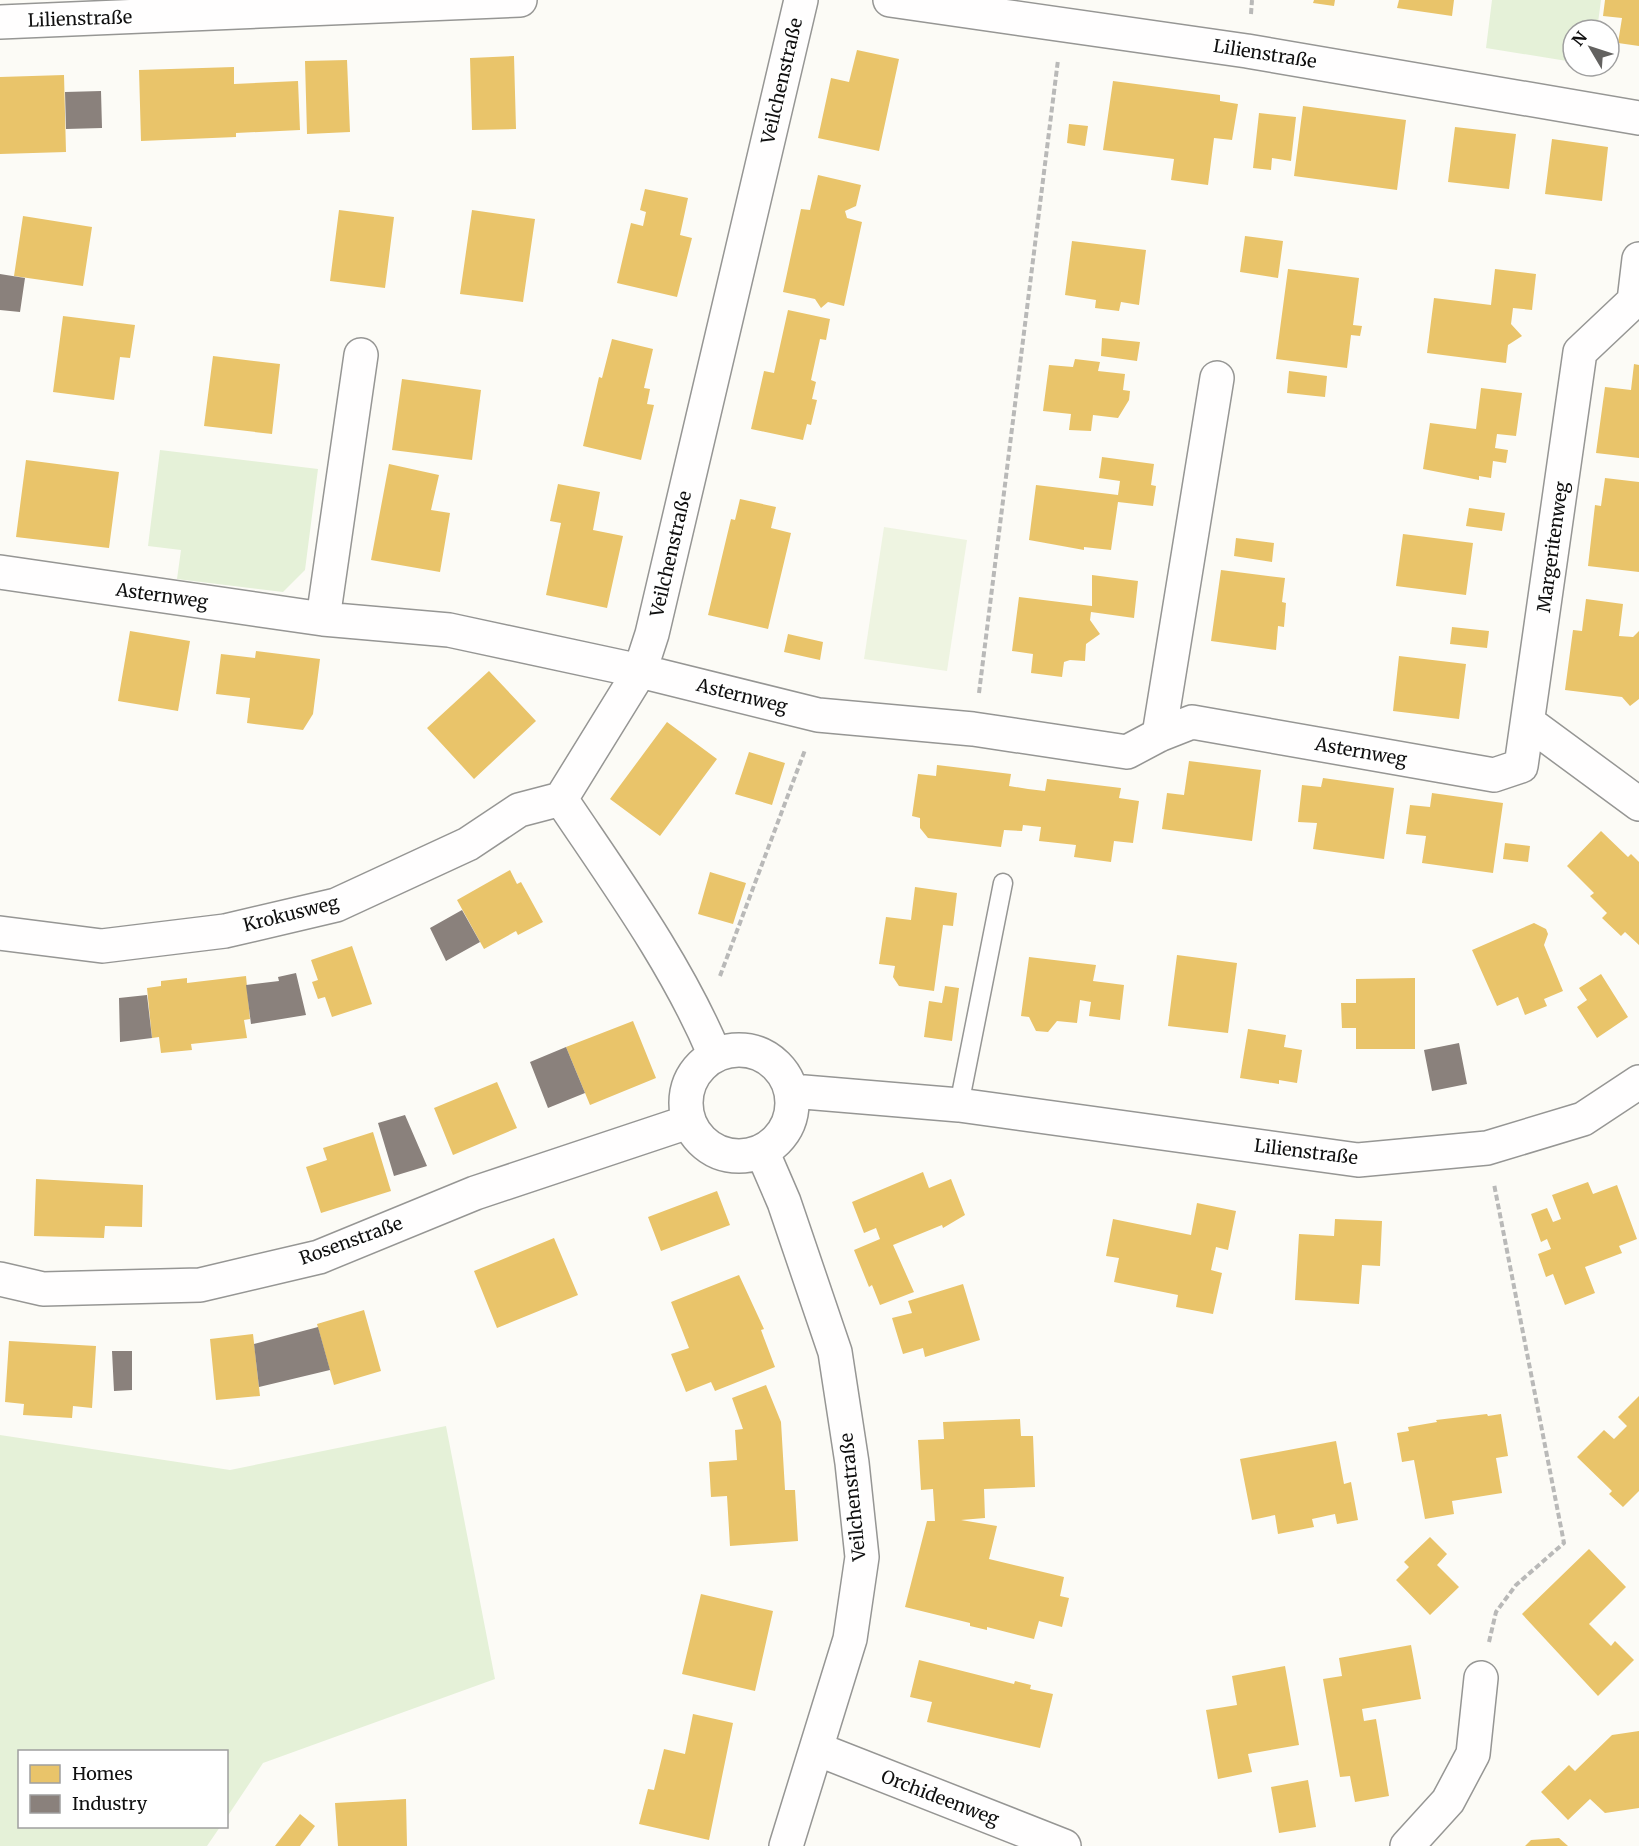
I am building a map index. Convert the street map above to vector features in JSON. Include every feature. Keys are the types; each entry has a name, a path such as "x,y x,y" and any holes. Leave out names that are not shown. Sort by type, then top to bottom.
{"street":[{"name":"Lilienstraße","path":"0,22 520,0"},
{"name":"Veilchenstraße","path":"561,799 640,671 652,634 801,0"},
{"name":"Lilienstraße","path":"890,0 1247,51 1639,118"},
{"name":"Margeritenweg","path":"1529,723 1580,351 1634,301 1639,259"},
{"path":"323,619 361,355"},
{"path":"1159,735 1217,378"},
{"name":"Asternweg","path":"0,572 323,619 449,630 640,671 818,716 974,729 1127,752 1159,735 1192,722 1494,775 1521,766 1529,723"},
{"path":"1529,723 1639,804"},
{"path":"561,799 639,915 702,1023 714,1053"},
{"name":"Krokusweg","path":"0,933 102,946 225,931 336,905 468,844 519,810 561,799"},
{"path":"747,1048 776,1063 792,1091 792,1115 785,1130 781,1137 762,1152 740,1157 719,1153 700,1141 688,1122 685,1096 694,1071 714,1053 747,1048"},
{"name":"Lilienstraße","path":"792,1091 959,1104 1358,1160 1487,1148 1583,1119 1639,1082"},
{"name":"Rosenstraße","path":"0,1279 43,1289 200,1285 319,1257 475,1194 688,1122"},
{"name":"Veilchenstraße","path":"762,1152 784,1202 835,1352 852,1463 862,1557 850,1639 786,1846"},
{"path":"1407,1846 1448,1801 1473,1754 1481,1677"},
{"name":"Orchideenweg","path":"817,1749 1064,1846"}],"lane":[{"path":"959,1104 1003,883"}],"path":[{"path":"974,729 1059,58 1060,24"},
{"path":"702,1023 818,716"},
{"path":"1481,1677 1496,1612 1516,1585 1564,1543 1487,1148"}],"green space":[{"path":"1492,0 1601,0 1599,18 1561,18 1561,60 1486,48"},
{"path":"160,450 318,469 305,570 283,592 177,579 181,550 148,546"},
{"path":"884,527 967,540 947,671 864,659"},
{"path":"446,1426 495,1679 263,1763 228,1816 228,1750 18,1750 18,1828 219,1828 207,1846 0,1846 0,1435 230,1470"}],"building: Homes":[{"path":"1314,0 1335,0 1334,6 1313,3"},
{"path":"1399,0 1454,0 1452,16 1397,8"},
{"path":"1605,0 1639,0 1639,46 1621,43 1622,18 1603,16"},
{"path":"857,50 899,59 879,151 818,138 831,78 849,82"},
{"path":"514,56 516,129 472,130 470,58"},
{"path":"347,60 350,132 307,134 305,61"},
{"path":"234,67 234,84 298,81 300,130 236,133 236,137 141,141 139,70"},
{"path":"64,75 66,152 0,154 0,77"},
{"path":"1113,81 1220,95 1220,101 1238,104 1232,140 1214,138 1208,185 1171,180 1174,159 1103,150"},
{"path":"1303,106 1406,120 1397,190 1294,176"},
{"path":"1259,113 1296,117 1291,161 1272,158 1271,170 1253,168"},
{"path":"1069,124 1088,126 1085,146 1067,143"},
{"path":"1455,127 1516,134 1509,189 1448,182"},
{"path":"1552,139 1608,147 1602,201 1545,194"},
{"path":"818,175 861,185 856,206 845,211 847,218 862,222 844,306 828,302 821,308 815,299 783,292 801,209 810,210"},
{"path":"645,189 688,198 680,235 692,238 677,297 617,283 631,223 643,226 646,212 640,210"},
{"path":"339,210 394,217 385,288 330,281"},
{"path":"472,210 535,219 523,302 460,294"},
{"path":"23,216 92,227 83,286 14,276"},
{"path":"1245,236 1283,241 1278,278 1240,272"},
{"path":"1072,241 1146,250 1139,305 1121,302 1119,311 1095,308 1096,300 1065,295"},
{"path":"1288,269 1359,278 1353,325 1362,326 1360,336 1351,335 1347,368 1276,359"},
{"path":"1495,269 1536,274 1532,310 1513,308 1511,324 1522,336 1508,345 1506,363 1427,353 1434,298 1491,305"},
{"path":"788,310 830,319 826,340 820,339 811,380 816,382 812,399 817,400 811,425 807,424 803,440 751,429 764,371 774,373"},
{"path":"63,316 135,325 130,358 120,357 114,400 53,392"},
{"path":"1102,338 1140,342 1137,361 1101,356"},
{"path":"612,339 653,349 644,388 650,389 647,404 654,405 641,460 583,446 599,377 602,378"},
{"path":"213,356 280,364 272,434 204,426"},
{"path":"1075,359 1100,362 1098,371 1125,374 1123,390 1130,391 1129,400 1118,418 1093,415 1091,431 1069,430 1071,414 1043,411 1049,365 1073,367"},
{"path":"1634,364 1639,365 1639,458 1596,453 1605,387 1631,390"},
{"path":"1289,371 1327,376 1325,397 1287,393"},
{"path":"402,379 481,390 472,460 392,450"},
{"path":"1481,388 1522,393 1516,436 1497,434 1495,448 1508,450 1506,463 1493,461 1491,478 1479,476 1479,480 1423,469 1430,423 1476,429"},
{"path":"1102,457 1154,464 1151,485 1156,486 1153,506 1118,502 1111,550 1084,547 1084,550 1029,540 1036,485 1118,495 1120,481 1099,478"},
{"path":"26,460 119,472 109,548 16,537"},
{"path":"389,464 439,475 431,510 450,513 440,572 371,560"},
{"path":"1605,478 1639,482 1639,572 1588,566 1595,505 1601,506"},
{"path":"558,484 600,492 593,530 623,536 607,608 546,595 561,523 550,521"},
{"path":"740,499 776,507 771,528 791,533 768,629 708,615 731,519 735,520"},
{"path":"1469,508 1505,513 1502,531 1466,526"},
{"path":"1403,534 1473,543 1466,595 1396,586"},
{"path":"1236,538 1274,543 1272,562 1234,556"},
{"path":"1221,570 1285,578 1282,602 1286,603 1284,627 1278,626 1276,650 1211,641"},
{"path":"1092,575 1138,581 1134,618 1091,612 1090,620 1100,634 1086,644 1085,661 1064,662 1062,677 1031,673 1033,654 1012,651 1019,597 1092,606"},
{"path":"1586,599 1623,604 1619,636 1633,637 1639,631 1639,699 1630,706 1622,697 1565,690 1573,630 1582,631"},
{"path":"1452,627 1489,631 1487,648 1450,644"},
{"path":"130,631 190,641 178,711 118,701"},
{"path":"788,634 823,642 820,660 784,652"},
{"path":"256,651 320,659 313,714 303,730 247,723 250,698 216,694 221,654 255,658"},
{"path":"1399,656 1466,664 1459,719 1393,711"},
{"path":"489,671 536,721 474,779 427,728"},
{"path":"667,722 717,759 660,836 610,799"},
{"path":"749,752 785,763 772,805 735,794"},
{"path":"1189,761 1261,770 1252,841 1162,829 1167,793 1184,795"},
{"path":"937,765 1011,774 1009,786 1028,789 1045,791 1047,779 1121,788 1119,798 1139,801 1133,843 1114,841 1111,862 1074,857 1076,845 1039,841 1041,827 1023,825 1022,831 1004,830 1001,847 928,838 920,828 920,818 912,816 918,774 936,776"},
{"path":"1323,778 1394,788 1384,859 1313,849 1317,823 1298,822 1302,785 1321,787"},
{"path":"1432,793 1503,803 1493,873 1422,863 1426,836 1406,834 1410,805 1430,807"},
{"path":"1601,831 1628,857 1631,854 1639,862 1639,945 1625,932 1621,936 1602,918 1607,913 1590,896 1594,893 1567,866"},
{"path":"1505,843 1530,846 1528,862 1503,859"},
{"path":"510,870 517,884 521,882 543,922 518,935 516,931 484,949 457,900"},
{"path":"710,872 746,883 733,924 698,914"},
{"path":"915,887 957,893 953,926 943,925 934,991 899,986 893,977 895,966 879,964 886,917 911,920"},
{"path":"1534,923 1546,929 1548,934 1544,945 1563,991 1544,999 1547,1006 1525,1015 1518,997 1497,1006 1472,950"},
{"path":"352,946 372,1004 332,1017 325,997 318,999 312,982 318,980 311,960"},
{"path":"1177,955 1237,963 1228,1033 1168,1026"},
{"path":"1029,957 1096,965 1093,981 1124,985 1120,1020 1089,1016 1091,1002 1080,1000 1077,1023 1057,1021 1048,1032 1036,1031 1029,1017 1021,1016"},
{"path":"1601,974 1628,1017 1597,1038 1577,1007 1587,1000 1579,988"},
{"path":"246,976 250,1019 244,1020 247,1038 191,1044 192,1050 161,1053 159,1037 152,1038 147,988 161,986 161,981 187,978 187,983"},
{"path":"1415,978 1415,1049 1356,1049 1356,1028 1342,1028 1341,1003 1356,1003 1356,979"},
{"path":"945,986 959,988 952,1041 924,1037 929,1001 942,1003"},
{"path":"633,1021 656,1078 590,1105 566,1047"},
{"path":"1248,1029 1286,1035 1284,1047 1302,1050 1297,1083 1279,1080 1279,1084 1240,1078"},
{"path":"497,1082 517,1128 453,1155 434,1108"},
{"path":"373,1132 391,1191 321,1213 306,1167 327,1160 323,1148"},
{"path":"923,1172 929,1188 951,1179 965,1215 943,1228 942,1225 893,1245 914,1292 880,1305 872,1285 869,1287 854,1250 880,1239 876,1228 864,1233 852,1202"},
{"path":"36,1179 143,1185 142,1227 105,1226 104,1238 34,1236"},
{"path":"1588,1182 1593,1194 1617,1185 1637,1239 1619,1246 1622,1253 1585,1267 1595,1293 1565,1305 1553,1274 1546,1277 1538,1254 1551,1249 1547,1239 1541,1242 1531,1214 1547,1208 1553,1222 1561,1219 1552,1195"},
{"path":"717,1191 730,1225 661,1251 648,1217"},
{"path":"1197,1203 1236,1211 1228,1250 1216,1247 1211,1270 1222,1273 1213,1314 1176,1307 1178,1295 1114,1282 1119,1258 1106,1256 1113,1219 1191,1235"},
{"path":"1335,1219 1382,1221 1380,1266 1362,1265 1359,1304 1295,1300 1299,1234 1334,1236"},
{"path":"554,1238 578,1295 497,1328 474,1271"},
{"path":"739,1275 764,1329 761,1330 775,1367 715,1391 711,1382 686,1392 671,1354 689,1348 671,1302"},
{"path":"963,1284 980,1340 925,1357 923,1348 903,1354 892,1318 912,1313 908,1301"},
{"path":"364,1310 381,1371 334,1385 317,1324"},
{"path":"253,1334 260,1396 216,1400 210,1339"},
{"path":"9,1341 96,1346 92,1408 73,1406 72,1418 23,1415 24,1404 5,1402"},
{"path":"766,1385 781,1422 785,1490 795,1490 798,1541 730,1546 727,1496 711,1497 709,1462 737,1460 735,1430 743,1429 732,1398"},
{"path":"1639,1396 1639,1491 1623,1507 1609,1494 1612,1491 1577,1457 1604,1430 1614,1439 1627,1426 1618,1417"},
{"path":"1487,1414 1488,1416 1501,1414 1508,1456 1496,1458 1502,1493 1452,1501 1454,1514 1425,1519 1414,1460 1402,1462 1397,1433 1409,1431 1408,1427 1437,1422 1436,1420"},
{"path":"1020,1419 1021,1436 1033,1436 1035,1487 984,1489 985,1518 961,1520 997,1526 989,1559 1064,1577 1060,1596 1069,1598 1062,1627 1039,1621 1034,1639 987,1627 987,1630 970,1626 970,1623 905,1607 927,1521 935,1521 933,1489 921,1490 918,1440 944,1439 943,1422"},
{"path":"1336,1441 1344,1484 1351,1482 1358,1520 1337,1524 1335,1514 1312,1519 1314,1527 1278,1534 1275,1515 1252,1520 1240,1459"},
{"path":"1430,1537 1447,1554 1437,1565 1459,1587 1430,1615 1396,1580 1409,1567 1404,1562"},
{"path":"1589,1549 1626,1587 1589,1624 1611,1646 1615,1641 1634,1660 1598,1696 1522,1614"},
{"path":"701,1594 773,1611 755,1691 682,1674"},
{"path":"1411,1645 1421,1699 1362,1709 1364,1721 1376,1719 1389,1796 1355,1802 1350,1776 1340,1777 1323,1679 1342,1676 1339,1658"},
{"path":"919,1660 1014,1684 1015,1681 1031,1685 1030,1689 1053,1694 1040,1748 927,1722 932,1702 910,1697"},
{"path":"1285,1666 1299,1745 1248,1754 1252,1772 1218,1779 1206,1710 1237,1705 1232,1676"},
{"path":"693,1714 733,1723 709,1840 639,1824 648,1789 654,1790 664,1749 685,1754"},
{"path":"1639,1731 1639,1808 1605,1813 1590,1799 1568,1820 1541,1792 1569,1765 1575,1771 1612,1735"},
{"path":"1308,1780 1316,1827 1279,1833 1271,1787"},
{"path":"406,1799 407,1846 338,1846 335,1803"},
{"path":"300,1814 315,1826 300,1846 275,1846"},
{"path":"1559,1838 1568,1846 1525,1846 1531,1840"}],"building: Industry":[{"path":"101,91 102,128 66,129 65,92"},
{"path":"0,274 25,278 20,312 0,310"},
{"path":"462,910 480,942 446,961 430,928"},
{"path":"296,973 306,1015 251,1024 246,985 279,981 278,977"},
{"path":"147,995 152,1038 120,1042 119,998"},
{"path":"1459,1043 1467,1084 1432,1091 1424,1050"},
{"path":"566,1047 585,1093 548,1108 530,1062"},
{"path":"405,1115 427,1166 394,1176 378,1123"},
{"path":"318,1327 330,1370 259,1387 254,1344"},
{"path":"112,1351 132,1351 132,1390 114,1391"}]}
